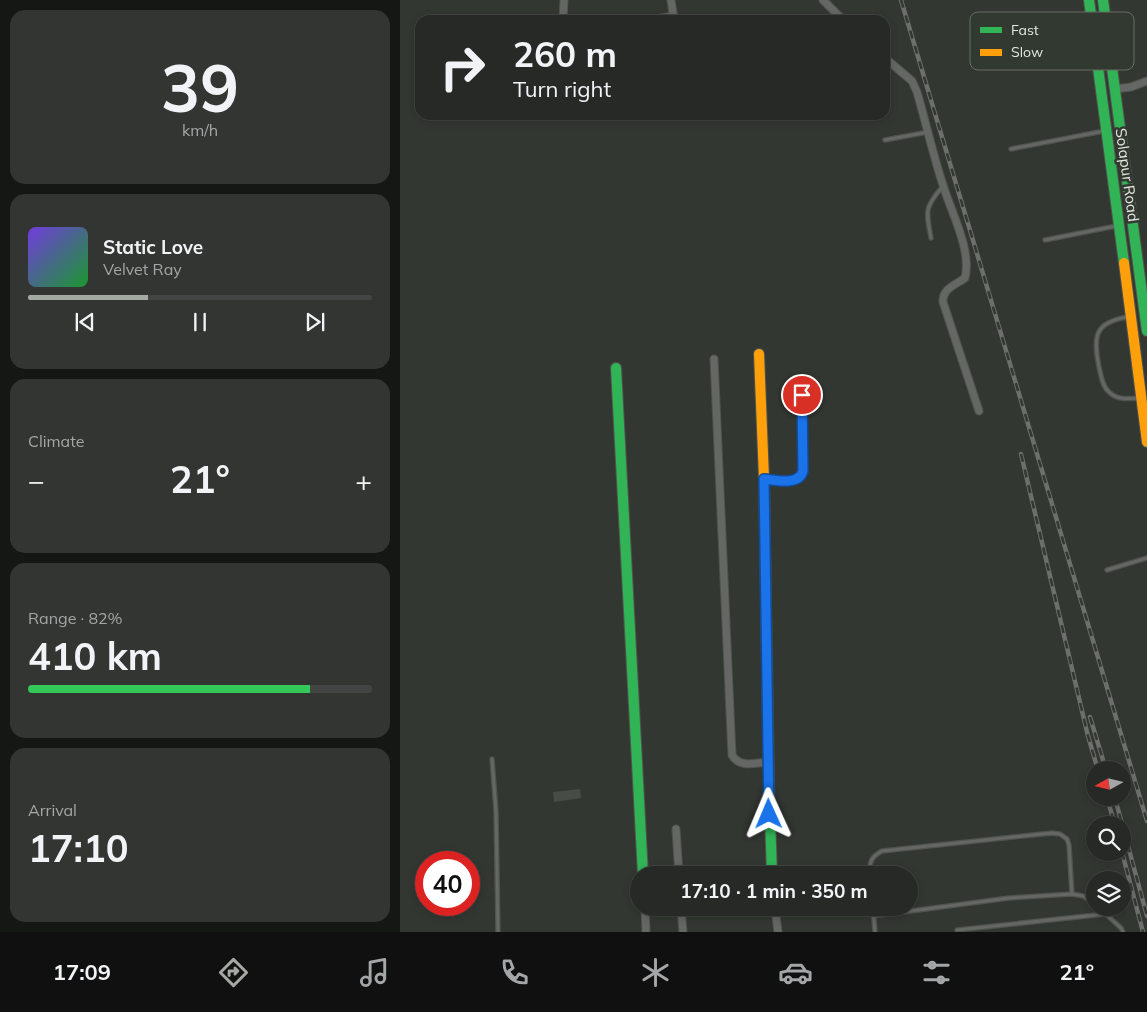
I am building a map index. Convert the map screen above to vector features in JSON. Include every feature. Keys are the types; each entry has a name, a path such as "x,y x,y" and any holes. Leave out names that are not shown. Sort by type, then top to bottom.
{"main road":[{"name":"Solapur Road","path":"1098,70 1130,317 1143,391 1147,442"},
{"name":"Solapur Road","path":"1112,70 1147,332"},
{"path":"759,354 764,479 768,762 772,866"},
{"path":"616,368 643,866"}],"street":[{"path":"563,15 564,0"},
{"path":"671,0 674,15"},
{"path":"823,0 837,15"},
{"path":"890,62 912,81 917,92 943,186 957,224 966,258 967,270 965,278 945,291 942,296 979,411"},
{"path":"1115,89 1131,87 1147,81"},
{"path":"714,359 732,755 740,763 768,762"},
{"path":"764,479 788,481 802,476 802,395"},
{"path":"676,829 678,866"},
{"path":"645,916 646,932"},
{"path":"682,916 683,932"},
{"path":"775,916 778,932"}],"lane":[{"path":"1011,149 1106,131"},
{"path":"885,140 928,132"},
{"path":"931,238 927,210 928,204 943,186"},
{"path":"1046,240 1118,226"},
{"path":"1130,317 1117,319 1105,325 1097,334 1095,346 1102,382 1108,392 1124,399 1143,391"},
{"path":"1107,570 1147,558"},
{"path":"492,759 496,811 498,932"},
{"path":"870,866 870,861 882,851 1052,833 1060,834 1067,839 1069,845 1072,894"},
{"path":"918,910 1009,898 1072,894 1086,898"},
{"path":"873,916 875,932"},
{"path":"957,930 1087,916"},
{"path":"1108,916 1123,932"}],"building":[{"path":"580,789 581,798 554,802 553,792"}],"railway":[{"path":"901,0 1147,821"},
{"path":"1021,454 1095,761"},
{"path":"1090,717 1103,761"},
{"path":"1109,806 1112,816"},
{"path":"1117,806 1147,916"},
{"path":"1124,861 1143,932"}],"traffic: fast":[{"path":"1089,0 1091,12"},
{"path":"1103,0 1105,12"},
{"path":"1098,70 1124,263"},
{"path":"1112,70 1147,331"},
{"path":"616,368 643,866"},
{"path":"769,786 772,866"}],"traffic: slow":[{"path":"1124,263 1147,442"},
{"path":"759,354 764,479 769,786"}],"route":[{"path":"769,814 764,479 788,481 802,476 802,395"}]}
